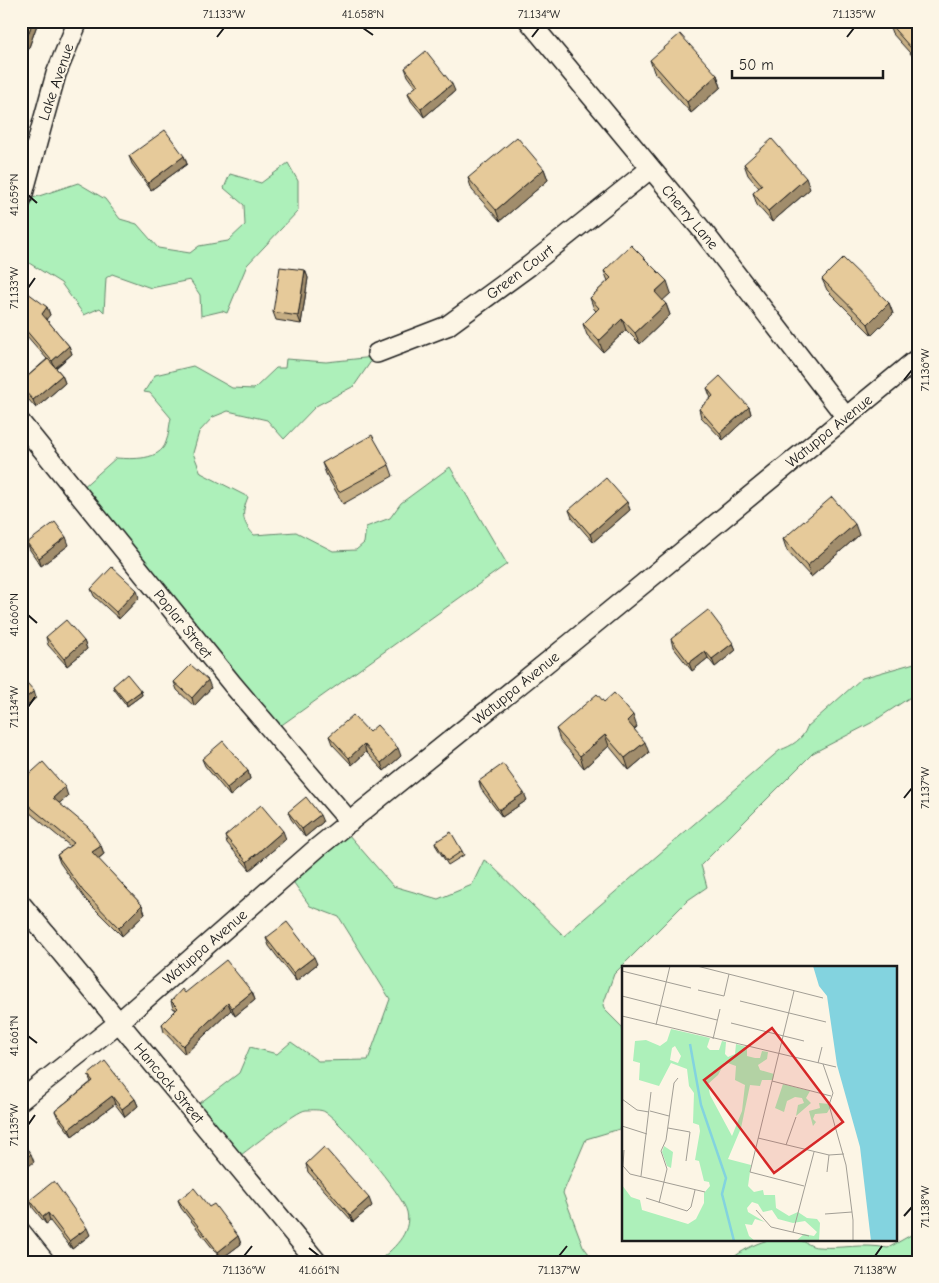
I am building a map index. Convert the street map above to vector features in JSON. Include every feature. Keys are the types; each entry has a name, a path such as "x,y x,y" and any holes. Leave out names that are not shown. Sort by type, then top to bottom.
{"street":[{"name":"Lake Avenue","path":"21,202 56,74 78,21"},
{"name":"Cherry Lane","path":"529,21 702,230 846,416"},
{"name":"Green Court","path":"377,352 447,326 529,266 650,169"},
{"name":"Watuppa Avenue","path":"21,1100 118,1023 317,848 571,644 918,358"},
{"name":"Poplar Street","path":"21,423 233,685 350,822"},
{"name":"Hancock Street","path":"21,904 318,1262"},
{"path":"21,1232 45,1262"}],"green space":[{"path":"288,163 298,181 298,211 247,265 227,313 222,311 201,316 200,295 190,280 151,288 112,274 106,278 104,312 100,308 84,315 61,283 21,258 21,208 24,201 78,183 105,199 120,219 137,224 158,248 190,253 199,246 228,241 245,225 244,205 224,188 230,174 261,183"},
{"path":"374,357 354,386 316,406 284,439 267,420 228,411 213,417 199,432 193,453 201,473 248,497 244,508 244,518 254,535 296,532 333,551 356,550 364,543 366,527 390,518 401,503 450,467 507,564 276,729 81,489 116,458 145,458 158,453 163,448 167,439 171,418 150,393 144,392 155,375 193,366 232,388 254,389 276,368 285,368 286,359 326,362"},
{"path":"918,662 918,692 871,723 813,753 701,865 707,887 688,900 614,974 603,1005 605,1010 622,1027 622,1128 586,1139 563,1193 583,1246 595,1262 377,1262 400,1241 407,1227 407,1212 384,1175 333,1118 321,1110 301,1112 283,1123 237,1158 196,1106 239,1073 250,1047 277,1054 291,1042 318,1061 368,1060 390,999 339,917 310,906 287,873 348,834 393,886 438,899 472,885 484,860 564,936 780,750 796,742 803,735 807,727 862,678"},
{"path":"918,1231 918,1262 728,1262 752,1246 768,1240 800,1240 818,1247 869,1246 888,1248"}],"building":[{"path":"21,21 33,21 25,42 21,41"},
{"path":"918,21 918,56 888,22"},
{"path":"680,34 717,75 687,102 650,60"},
{"path":"426,51 452,84 421,109 408,93 418,85 405,68"},
{"path":"165,130 184,156 148,183 129,156"},
{"path":"517,137 544,169 496,210 468,178"},
{"path":"772,139 806,178 768,211 753,193 762,185 744,164"},
{"path":"631,245 667,281 655,292 666,304 635,333 622,319 599,341 583,324 599,308 590,298 611,278 604,271"},
{"path":"843,258 889,303 868,324 822,279"},
{"path":"280,267 305,270 298,316 273,312"},
{"path":"24,290 47,307 42,314 69,346 52,361 24,328 21,329 21,294"},
{"path":"48,359 62,375 33,400 21,387 21,382"},
{"path":"720,376 749,407 720,433 699,409 713,396 707,388"},
{"path":"372,435 389,465 339,492 322,463"},
{"path":"606,478 627,502 590,534 569,510"},
{"path":"832,497 855,524 807,566 783,539"},
{"path":"55,522 66,537 39,558 27,543"},
{"path":"112,567 137,590 116,612 91,589"},
{"path":"708,610 733,643 712,659 705,651 689,663 671,639"},
{"path":"66,620 84,641 64,659 46,637"},
{"path":"191,665 208,680 192,698 174,682"},
{"path":"127,674 141,691 126,702 113,686"},
{"path":"21,676 34,691 21,702"},
{"path":"614,693 633,715 627,721 645,742 625,758 605,735 580,756 556,729 597,694 604,702"},
{"path":"353,715 369,732 377,725 398,748 381,763 364,744 349,758 329,736"},
{"path":"223,741 248,771 227,788 202,759"},
{"path":"43,762 65,787 53,798 88,827 101,846 92,852 142,905 119,928 83,891 57,855 74,843 27,804 21,810 21,778 23,780"},
{"path":"503,764 524,793 499,810 479,781"},
{"path":"306,797 320,815 302,829 288,812"},
{"path":"261,805 283,831 247,862 225,836"},
{"path":"451,832 462,851 447,861 435,842"},
{"path":"287,922 314,957 293,973 266,938"},
{"path":"226,960 252,992 232,1008 228,1003 183,1046 162,1024 178,1008 171,1001 182,989 185,993"},
{"path":"105,1061 135,1099 122,1109 112,1096 69,1129 55,1111 93,1081 88,1075"},
{"path":"21,1143 31,1154 21,1162"},
{"path":"324,1147 369,1198 350,1215 306,1164"},
{"path":"54,1181 87,1228 69,1241 48,1213 43,1217 30,1200"},
{"path":"194,1188 209,1207 214,1204 238,1236 218,1252 178,1200"}]}
